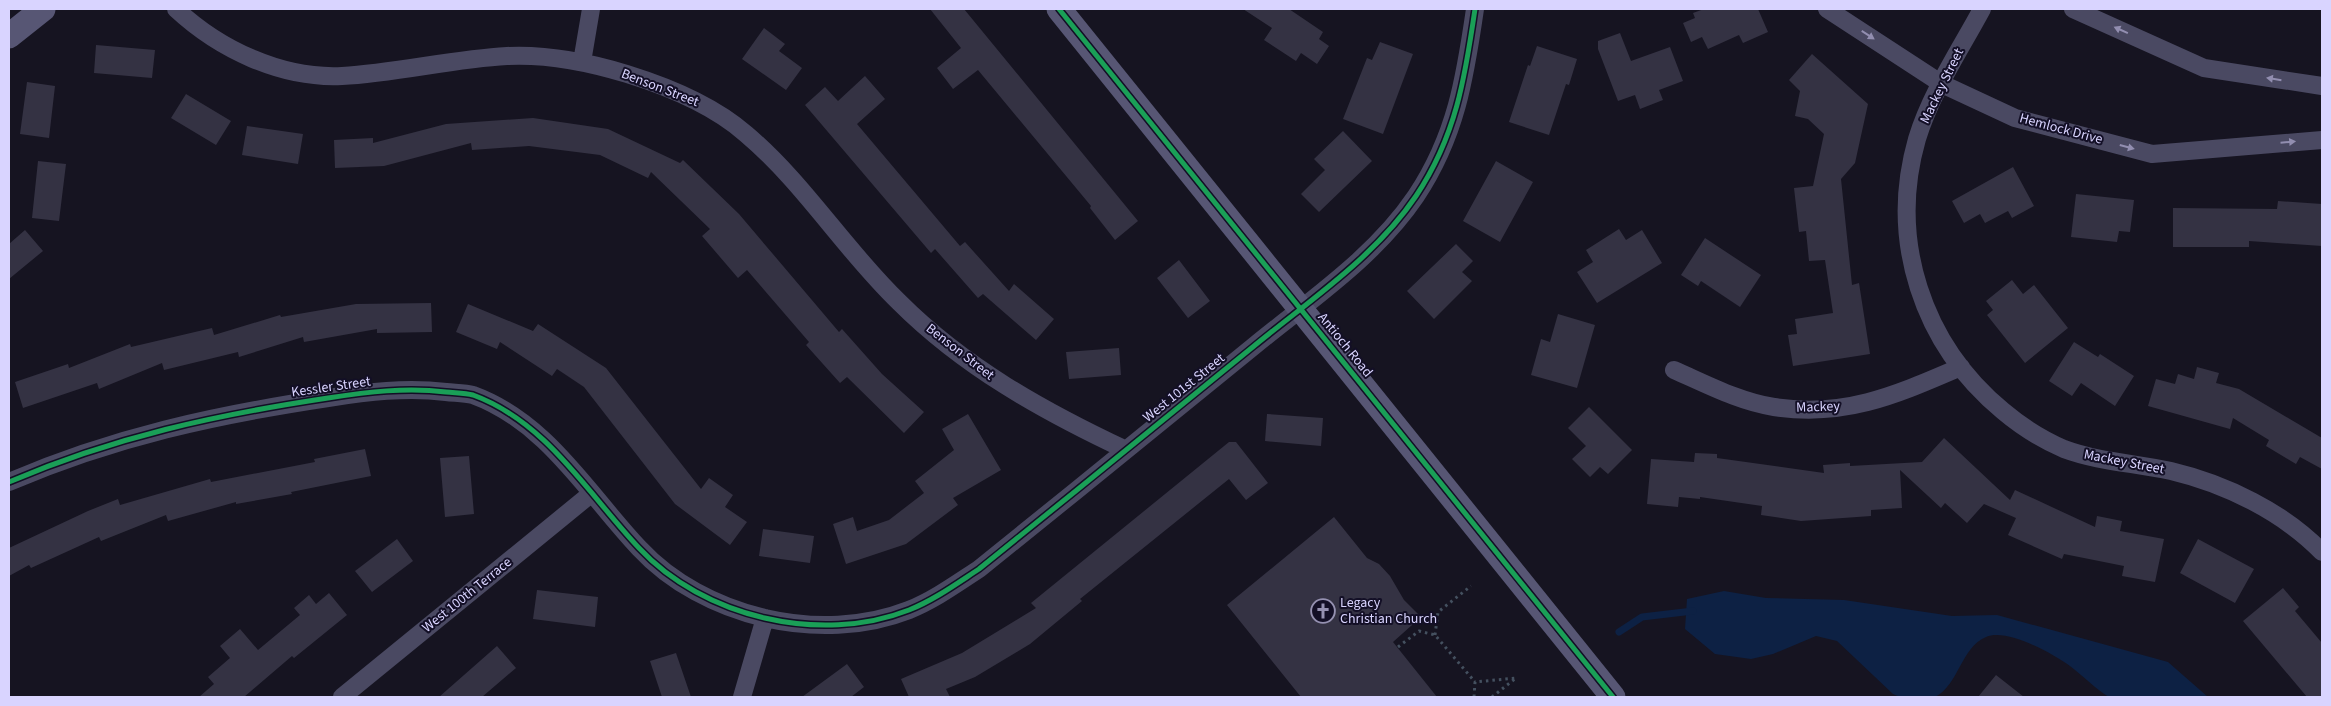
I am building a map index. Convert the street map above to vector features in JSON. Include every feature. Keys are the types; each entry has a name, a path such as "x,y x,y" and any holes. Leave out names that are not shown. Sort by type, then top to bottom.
{"main road":[{"path":"9,36 42,9"},
{"name":"Antioch Road","path":"1059,9 1613,697"}],"street":[{"name":"Benson Street","path":"176,9 193,25 227,47 262,62 300,73 340,76 506,56 546,56 582,62 629,75 698,101 744,132 783,168 858,260 900,304 955,350 1016,394 1072,425 1126,450"},
{"path":"582,62 591,9"},
{"name":"West 101st Street","path":"765,618 795,624 838,624 871,620 906,611 939,596 979,569 1300,308 1384,236 1416,196 1439,156 1453,123 1466,71 1475,9"},
{"name":"Hemlock Drive","path":"1827,9 1942,84 2016,118 2152,154 2322,140"},
{"name":"Mackey Street","path":"1982,9 1942,84 1918,138 1909,177 1906,218 1908,239 1917,284 1935,330 1979,391 2027,430 2046,441 2106,461 2171,471 2216,485 2267,510 2308,538 2322,552"},
{"path":"2073,9 2204,68 2322,86"},
{"name":"Mackey","path":"1674,370 1740,398 1765,405 1820,410 1864,404 1894,396 1961,367"},
{"name":"Kessler Street","path":"9,482 59,461 159,430 264,408 364,393 420,389 472,395 511,415 540,436 639,549 663,571 695,593 721,606 765,618"},
{"name":"West 100th Terrace","path":"342,697 592,494"},
{"path":"742,697 765,618"}],"path":[{"path":"1436,635 1438,612 1471,586"},
{"path":"1398,647 1419,631 1436,635 1475,682 1474,697"},
{"path":"1475,682 1516,678 1492,697"}],"water":[{"path":"1724,591 1766,598 1844,600 1952,616 1997,615 2168,662 2208,697 2109,697 2070,666 2041,649 2017,639 1995,635 1986,637 1971,649 1950,684 1935,697 1900,697 1893,694 1837,641 1816,636 1773,654 1751,659 1715,654 1685,629 1687,599"}],"building":[{"path":"930,9 964,9 1138,221 1115,240 1090,208 1091,206 978,70 953,89 937,68 961,48"},
{"path":"1243,9 1289,9 1323,32 1319,39 1329,46 1317,64 1301,53 1296,61 1264,40 1272,28"},
{"path":"1704,9 1758,9 1768,32 1743,43 1739,35 1708,49 1702,37 1691,42 1683,23 1695,18 1693,13"},
{"path":"764,28 785,44 779,51 802,68 786,90 742,59"},
{"path":"1620,33 1631,61 1670,47 1683,81 1659,90 1663,100 1640,109 1635,95 1618,101 1598,49 1598,41"},
{"path":"1380,42 1413,54 1383,134 1343,119 1367,58 1372,60"},
{"path":"96,45 155,50 152,78 94,73"},
{"path":"1537,46 1577,59 1569,85 1566,84 1549,135 1509,122 1528,65 1530,66"},
{"path":"1812,54 1868,104 1855,163 1841,179 1852,285 1859,283 1870,354 1793,366 1788,335 1797,334 1795,319 1833,313 1825,260 1809,261 1806,231 1799,232 1794,188 1813,186 1824,134 1808,119 1795,116 1800,91 1789,80"},
{"path":"865,76 885,99 857,124 960,246 965,242 1009,291 1014,284 1054,319 1036,340 983,294 978,298 935,249 931,253 805,105 825,87 838,101"},
{"path":"27,82 55,86 49,138 20,134"},
{"path":"186,94 231,121 216,145 171,118"},
{"path":"533,118 608,129 680,163 683,160 739,214 839,332 842,329 882,374 924,412 904,433 847,377 840,383 806,345 809,342 747,270 738,278 702,236 710,229 651,172 648,178 600,155 529,146 472,150 471,143 384,166 335,168 334,140 373,138 373,143 446,124"},
{"path":"247,126 303,134 298,164 242,155"},
{"path":"1343,131 1372,161 1319,212 1301,194 1325,170 1314,159"},
{"path":"38,161 66,164 59,221 32,218"},
{"path":"1496,161 1533,182 1500,242 1463,221"},
{"path":"2013,167 2034,206 2012,218 2008,211 1985,223 1980,214 1964,223 1952,201"},
{"path":"2076,194 2134,200 2130,232 2119,231 2117,242 2071,237"},
{"path":"2278,201 2322,204 2322,246 2249,241 2249,247 2173,247 2173,208 2277,209"},
{"path":"1619,229 1626,240 1642,230 1662,263 1597,303 1577,272 1593,262 1586,250"},
{"path":"25,230 43,251 9,279 9,244"},
{"path":"1705,238 1761,275 1740,307 1701,281 1698,286 1681,275"},
{"path":"1456,244 1473,261 1462,272 1472,281 1434,319 1407,291"},
{"path":"1179,260 1210,301 1188,318 1157,278"},
{"path":"2012,280 2023,294 2034,285 2068,328 2025,363 1987,315 1993,310 1986,301"},
{"path":"431,303 432,332 377,333 377,329 304,342 303,337 239,357 238,352 164,370 162,363 99,389 97,383 23,408 15,382 68,364 69,368 130,344 131,347 212,328 214,335 280,315 281,317 356,304"},
{"path":"468,304 533,331 538,324 606,368 701,489 709,478 733,495 725,507 747,522 730,545 675,504 584,387 557,369 552,376 500,342 497,349 456,332"},
{"path":"1558,314 1595,325 1577,388 1531,375 1541,339 1550,342"},
{"path":"2074,342 2098,357 2100,354 2134,376 2115,406 2081,383 2072,396 2049,381"},
{"path":"1119,348 1121,375 1069,379 1066,352"},
{"path":"2197,367 2219,373 2216,383 2239,389 2322,438 2322,469 2300,457 2296,464 2266,446 2269,440 2233,418 2230,429 2148,406 2156,379 2175,384 2178,374 2194,379"},
{"path":"1589,407 1632,450 1608,474 1600,467 1590,477 1572,459 1586,446 1568,428"},
{"path":"968,414 1001,470 953,498 958,505 906,544 846,564 833,524 853,517 857,531 889,520 924,493 915,481 954,450 942,429"},
{"path":"1267,414 1323,418 1321,446 1265,441"},
{"path":"1944,438 2010,500 2015,490 2095,527 2097,516 2122,521 2120,531 2164,539 2155,582 2122,576 2124,566 2064,554 2062,559 2008,535 2016,518 1984,504 1967,523 1945,503 1941,508 1900,470 1902,508 1871,510 1871,516 1801,521 1761,515 1762,506 1700,497 1700,499 1679,497 1678,507 1647,504 1651,459 1694,462 1695,453 1717,454 1717,458 1824,473 1823,465 1850,463 1850,466 1922,462"},
{"path":"1229,442 1236,442 1268,483 1246,500 1229,479 1080,599 1082,601 1030,644 975,677 946,689 950,697 909,697 901,679 962,653 1036,608 1031,603"},
{"path":"365,449 371,476 291,492 292,494 236,504 236,502 168,521 166,515 101,541 99,537 31,568 29,565 9,576 9,548 118,499 120,505 210,479 211,482 315,462 314,459"},
{"path":"469,456 474,514 445,517 440,458"},
{"name":"Legacy Christian Church","path":"1334,517 1367,558 1379,564 1390,576 1404,600 1421,617 1393,642 1437,697 1301,697 1227,605"},
{"path":"763,529 814,536 810,563 759,556"},
{"path":"397,539 413,561 372,592 355,571"},
{"path":"2198,539 2254,569 2235,603 2180,573"},
{"path":"2283,588 2299,607 2295,611 2322,643 2322,697 2307,697 2243,621"},
{"path":"537,590 598,597 595,627 533,619"},
{"path":"329,593 347,615 294,658 292,656 244,697 199,697 214,684 208,677 230,658 220,646 240,629 258,650 300,615 294,608 309,595 316,604"},
{"path":"497,646 516,668 482,697 439,697"},
{"path":"676,653 691,697 662,697 650,661"},
{"path":"847,664 864,687 851,697 802,697"},
{"path":"1996,675 2024,697 1978,697"}],"waterway":[{"path":"1619,632 1642,617 1693,611"}],"cycle path":[{"path":"1059,9 1613,697"},
{"path":"9,482 48,466 126,440 245,412 372,392 416,390 467,394 499,407 545,441 565,461 639,548 665,572 696,592 729,607 765,618 801,624 838,625 874,620 909,610 936,597 979,569 1341,277 1381,239 1400,218 1430,174 1450,129 1462,83 1475,9"}],"place":[{"name":"Legacy Christian Church","path":"1323,611"}]}
